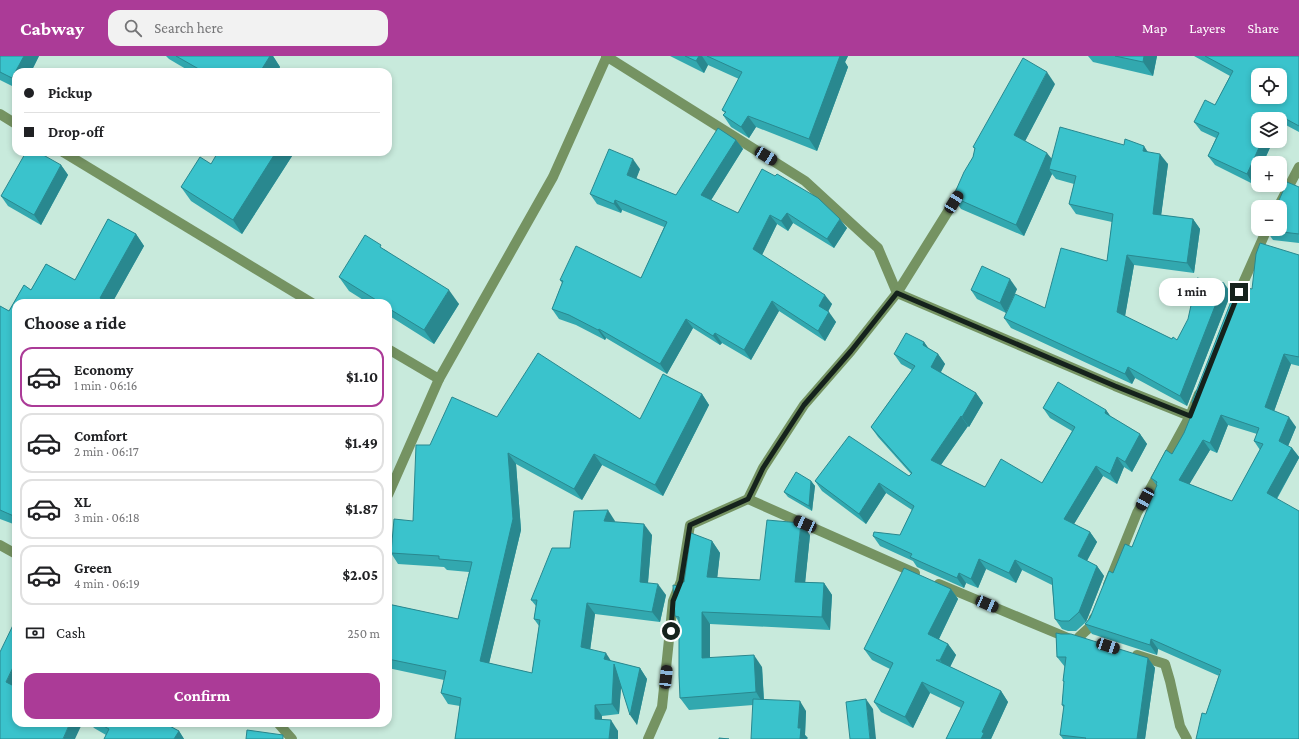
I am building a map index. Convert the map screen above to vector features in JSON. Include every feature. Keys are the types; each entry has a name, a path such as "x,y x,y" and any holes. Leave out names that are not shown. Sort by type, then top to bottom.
{"street":[{"path":"392,485 439,379 553,177 607,56 805,181 878,248 897,293 1115,386 1190,416"},
{"path":"0,114 12,122"},
{"path":"70,156 305,299"},
{"path":"1282,200 1299,167"},
{"path":"648,739 662,707 673,601 681,581 690,525 748,499 763,468 804,405 851,351 897,293 968,180"},
{"path":"1233,306 1264,236"},
{"path":"392,351 439,379"},
{"path":"1102,598 1137,513 1190,416 1202,387"},
{"path":"748,499 928,579 1067,638 1079,637 1094,641"},
{"path":"0,545 12,552"},
{"path":"1079,637 1091,626 1097,612"},
{"path":"1129,653 1165,664 1180,726 1187,739"},
{"path":"282,727 292,739"}],"building":[{"path":"0,56 24,56 17,68 12,68 12,78 0,72"},
{"path":"176,56 270,56 262,68 197,68"},
{"path":"685,56 699,56 696,61"},
{"path":"707,56 840,56 809,139 748,116 741,127 723,115 726,112 722,110 742,72"},
{"path":"1115,56 1144,56 1143,62"},
{"path":"1205,56 1299,56 1299,126 1287,120 1287,112 1251,112 1251,148 1259,148 1255,156 1251,156 1251,165 1247,174 1208,156 1219,133 1194,122 1205,100 1215,105 1233,71"},
{"path":"1023,58 1047,72 1014,135 1047,153 1016,225 953,197 964,172 973,157 975,148 973,147"},
{"path":"1060,127 1124,145 1125,139 1144,146 1143,151 1160,154 1153,214 1193,219 1187,263 1127,255 1117,312 1172,339 1173,337 1177,340 1188,319 1197,278 1224,283 1180,396 1128,367 1125,374 1004,318 1015,294 1045,308 1061,248 1107,261 1113,214 1069,204 1076,176 1049,169"},
{"path":"718,128 736,140 701,195 738,213 762,169 775,176 777,174 818,198 840,219 827,239 787,213 781,221 770,215 753,249 825,295 819,306 829,312 818,331 772,301 744,350 715,333 713,336 686,319 660,364 599,329 598,330 569,315 552,309 563,281 560,280 576,246 641,278 667,222 615,200 614,204 590,194 609,149 633,159 627,175 676,195"},
{"path":"24,156 45,156 61,165 34,215 1,196"},
{"path":"216,156 273,156 233,220 181,187 200,157 211,164"},
{"path":"1287,182 1299,187 1299,234 1287,233 1287,200 1279,200 1283,192 1287,192"},
{"path":"108,219 136,234 100,298 102,299 16,299 24,285 31,290 46,264 75,280"},
{"path":"365,235 381,245 380,247 449,290 424,330 392,310 392,299 375,299 339,277"},
{"path":"1260,243 1299,255 1299,357 1284,354 1265,407 1289,417 1279,441 1292,448 1267,493 1299,511 1299,739 1196,739 1202,713 1206,714 1221,670 1151,639 1150,645 1085,624 1090,618 1109,571 1113,573 1125,544 1132,547 1157,485 1157,482 1151,478 1166,450 1172,454 1184,433 1195,406 1192,402 1237,286 1252,289 1256,254","holes":["1221,415 1259,428 1254,441 1263,444 1232,501 1179,480 1203,440 1210,443"]},
{"path":"982,266 1010,279 1000,303 971,290"},
{"path":"0,306 9,311 12,306 12,515 0,510"},
{"path":"906,333 924,342 923,345 938,354 931,367 976,393 962,417 961,416 931,460 985,487 1001,459 1042,483 1075,427 1043,408 1058,382 1106,410 1105,413 1140,434 1125,462 1117,457 1110,474 1096,466 1064,519 1090,532 1078,556 1097,566 1079,612 1069,621 1055,619 1052,578 1015,560 1009,573 979,559 971,579 959,573 957,578 910,557 912,554 873,536 874,532 900,535 914,506 879,483 859,514 815,481 849,436 909,476 912,473 871,427 915,366 894,354"},
{"path":"538,353 640,419 663,374 702,394 655,485 594,454 574,489 508,453 513,519 480,661 532,673 540,620 534,619 537,600 531,600 552,548 570,548 574,511 608,510 604,521 644,524 640,582 658,584 652,612 587,603 581,647 606,653 604,659 640,668 630,715 614,664 612,704 595,705 595,719 611,720 609,739 455,739 461,698 441,693 446,671 392,660 392,605 458,619 472,562 439,559 439,556 392,553 394,519 413,521 416,445 430,445 452,397 497,417"},
{"path":"796,472 811,481 809,506 784,492"},
{"path":"767,520 801,523 795,582 824,583 822,617 702,612 702,658 754,655 756,692 680,698 679,617 675,616 673,585 678,586 678,582 684,582 691,533 712,541 707,577 760,580"},
{"path":"904,568 951,589 928,634 948,644 940,660 936,660 1001,691 982,732 984,733 981,739 946,739 964,702 922,682 905,717 874,702 893,663 864,649"},
{"path":"12,627 12,669 6,682 12,685 12,727 68,727 63,739 0,739 0,652"},
{"path":"1056,633 1071,634 1148,658 1137,739 1085,739 1086,738 1060,735 1064,705 1062,705 1066,657 1057,657"},
{"path":"753,699 800,701 798,728 801,728 800,739 751,739"},
{"path":"866,699 870,739 850,739 846,702"},
{"path":"105,727 172,727 179,731 174,739 104,739 109,729"},
{"path":"247,730 283,735 283,739 246,739"}],"route":[{"path":"671,631 673,601 681,581 690,525 748,499 763,468 804,405 851,351 897,293 1115,386 1190,416 1239,292"}]}
